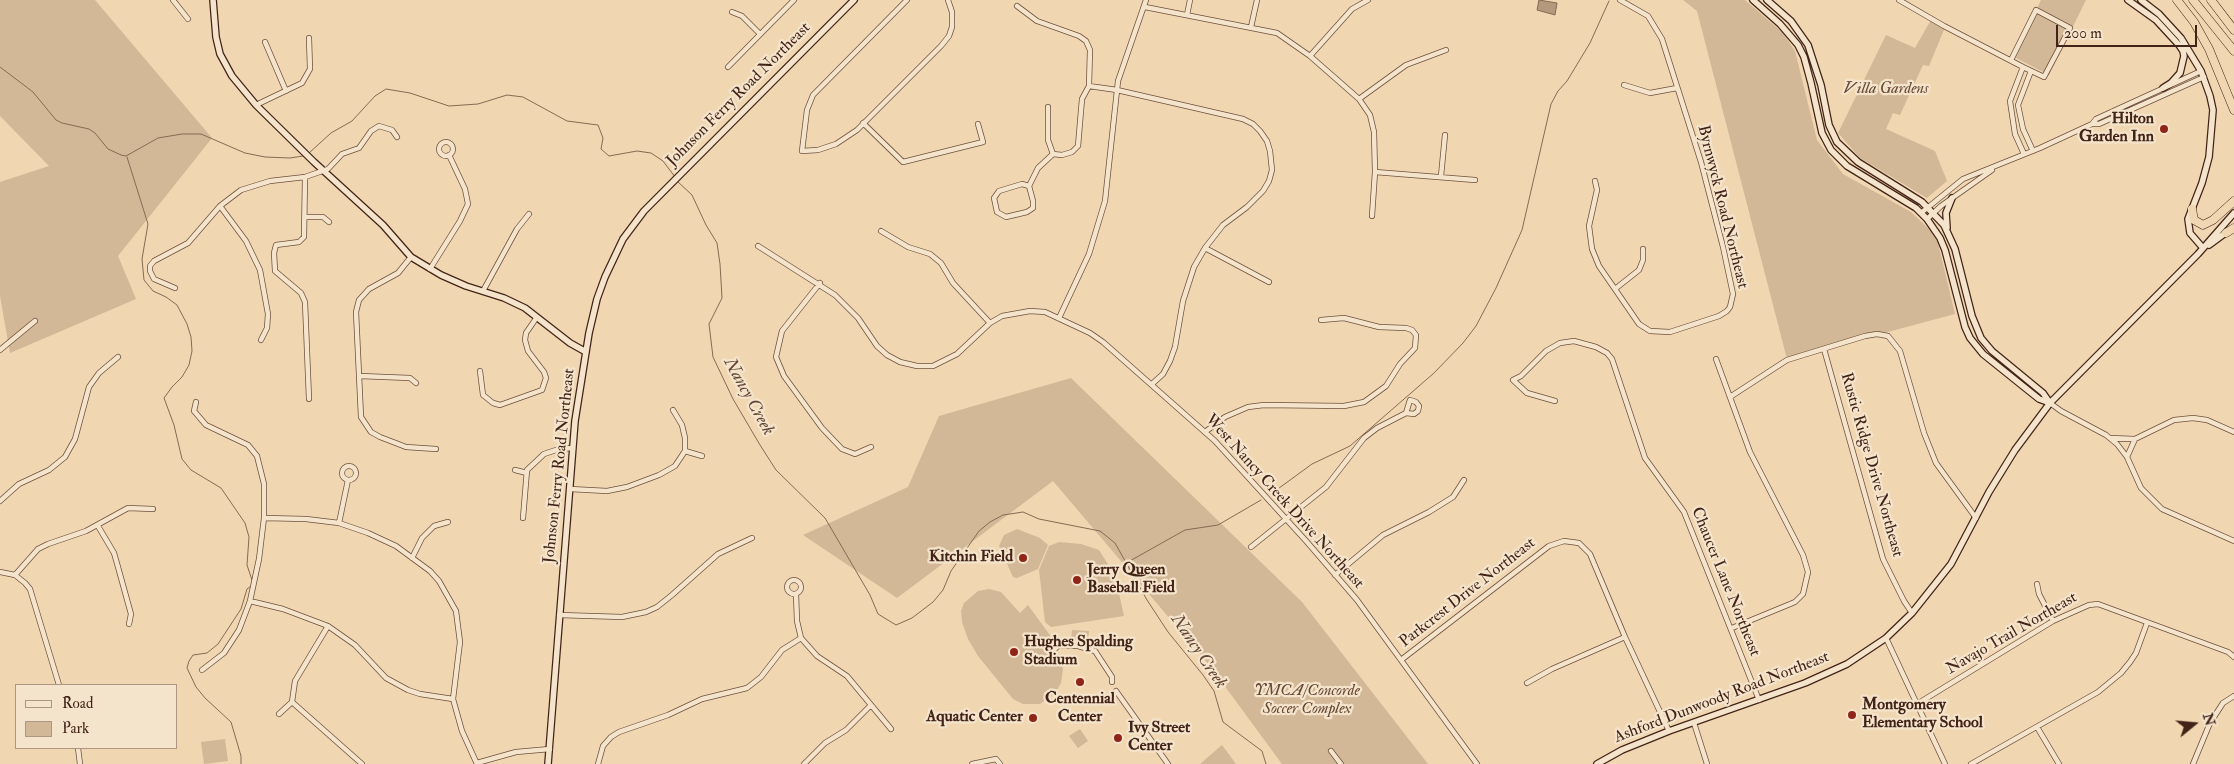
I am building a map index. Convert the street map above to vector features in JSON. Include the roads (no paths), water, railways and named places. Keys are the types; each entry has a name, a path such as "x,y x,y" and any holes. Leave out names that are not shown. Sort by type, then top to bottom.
{"highway":[{"path":"2177,0 2194,22 2209,49 2234,110"},
{"path":"2193,0 2234,51"},
{"path":"2211,0 2234,30"},
{"path":"2192,209 2194,220 2203,224 2213,220 2234,201"},
{"path":"2226,233 2234,227"}],"main road":[{"path":"213,0 216,38 220,54 232,76 256,106 323,171 383,225 411,257 430,269 466,286 504,298 525,308 570,343 586,352"},
{"name":"Johnson Ferry Road Northeast","path":"548,764 573,448 586,352 597,299 623,239 644,211 854,0"},
{"path":"1753,0 1780,24 1798,45 1804,57 1822,133 1831,150 1847,166 1921,213 1927,219 1940,238 1945,250 1970,338 1983,354 2039,399 2050,403"},
{"path":"1767,0 1791,21 1808,45 1821,85 1829,125 1837,142 1858,162 1927,207 1947,230 1955,249 1975,327 1981,338 1992,351 2043,393 2050,403"},
{"path":"2128,0 2156,20 2179,44 2184,55 2180,73 2163,88"},
{"path":"2141,0 2159,14 2181,38 2202,70 2213,110 2212,133 2206,169 2188,219 2188,228 2203,248"},
{"path":"1947,230 1946,213 1952,198"},
{"name":"Ashford Dunwoody Road Northeast","path":"1597,764 1622,750 1669,731 1805,683 1847,664 1886,638 1912,613 1951,564 1989,492 2015,450 2050,403 2203,248 2234,213"},
{"name":"Ashford Dunwoody Road Northeast","path":"2203,248 2226,233"}],"street":[{"path":"173,0 188,19"},
{"path":"728,66 794,0"},
{"path":"907,0 813,95 807,110 802,151 818,150 836,144 864,123 948,36 952,19 948,0"},
{"path":"1059,318 1089,254 1106,201 1117,90 1123,64 1146,0"},
{"path":"1187,15 1190,0"},
{"path":"1251,27 1257,0"},
{"path":"1310,56 1352,10 1368,0"},
{"name":"Byrnwyck Road Northeast","path":"1595,181 1597,190 1590,220 1590,238 1596,260 1639,324 1650,331 1659,333 1670,332 1720,316 1730,307 1733,294 1723,247 1701,162 1662,39 1648,16 1620,0"},
{"path":"1900,0 2023,67 2044,77 2070,28 2036,10 2011,60"},
{"path":"1017,6 1037,21 1071,32 1086,41 1090,50 1089,86 1082,99 1078,146 1072,152 1062,155 1053,154 1038,168 1029,186 1033,208 1027,212 1006,217 997,212 994,198 1000,191 1022,184 1029,186"},
{"path":"1145,7 1251,27 1285,37 1310,56 1358,99 1365,106 1372,123 1375,141 1372,216"},
{"path":"732,12 742,16 760,34"},
{"path":"256,106 302,83 310,69 309,38"},
{"path":"266,42 286,91"},
{"path":"1358,99 1406,65 1446,50"},
{"path":"2023,67 2010,101 2015,134 2024,154"},
{"path":"2092,124 2096,119 2202,70"},
{"path":"2031,71 2018,105 2023,129 2032,151"},
{"path":"1921,213 1963,179 2092,124 2099,124 2204,77"},
{"path":"1624,85 1650,93 1678,88"},
{"path":"1089,86 1117,90 1243,119 1253,124 1267,141 1272,170 1269,181 1263,191 1247,207 1223,225 1205,248 1188,283 1170,361 1163,374 1152,384"},
{"path":"2134,101 2138,107"},
{"path":"1048,107 1048,140 1053,154"},
{"path":"864,123 903,162 983,142 978,124"},
{"path":"175,288 154,279 150,266 154,261 188,243 220,206 241,190 270,181 304,177 328,169 342,154 359,148 375,128 385,127 392,130 397,137"},
{"path":"1441,176 1445,134"},
{"path":"430,269 460,221 468,204 465,189 450,155"},
{"path":"1927,219 1952,198 1999,165"},
{"path":"1375,172 1475,180"},
{"path":"304,177 306,217 304,237 302,240 276,245 274,253 275,270 300,293 305,302 309,399"},
{"path":"220,206 246,241 260,270 268,314 267,328 261,340"},
{"path":"483,291 517,229 529,214"},
{"path":"306,217 323,217 329,222"},
{"path":"881,231 908,247 930,254 941,262 953,283 990,323"},
{"name":"West Nancy Creek Drive Northeast","path":"758,246 820,283 844,302 877,346 887,355 917,366 933,366 946,360 956,354 990,323 1002,316 1030,311 1046,312 1090,333 1103,342 1152,384 1234,460 1357,600 1477,764"},
{"path":"1205,248 1269,282"},
{"path":"1615,289 1639,270 1643,260 1643,249"},
{"path":"411,257 398,273 369,289 359,300 356,312 361,418 371,432 406,446 436,449"},
{"path":"820,283 782,331 776,357 784,376 822,428 842,449 855,454 871,446"},
{"path":"480,371 483,395 493,403 500,405 542,390 546,378 544,372 528,351 525,340 526,333 537,317"},
{"path":"1205,432 1225,416 1248,407 1264,405 1344,406 1364,402 1386,386 1400,364 1416,348 1416,335 1412,330 1406,328 1379,327 1344,318 1322,320"},
{"path":"0,350 35,321"},
{"path":"1730,397 1787,360 1877,334 1888,336 1894,341 1900,351 1924,433 1936,462 1976,518"},
{"name":"Chaucer Lane Northeast","path":"1555,402 1527,393 1513,380 1521,376 1546,351 1560,343 1574,341 1596,347 1607,353 1612,359 1645,458 1684,512 1732,628 1759,700"},
{"name":"Rustic Ridge Drive Northeast","path":"1824,349 1883,559 1912,613"},
{"path":"0,501 19,484 49,470 65,457 75,439 89,387 99,373 118,357"},
{"path":"1716,359 1750,452 1803,555 1808,572 1803,594 1795,602 1732,628"},
{"path":"360,376 410,378 416,383"},
{"path":"196,402 194,411 206,425 248,445 257,456 264,484 264,518 260,559 250,601 239,630 224,653 202,670"},
{"path":"2050,403 2110,438 2127,457 2141,488 2153,502 2174,516 2234,541"},
{"path":"570,489 607,490 647,480 675,466 685,451 684,431 673,410"},
{"path":"1251,547 1326,487 1364,438 1377,428 1406,413"},
{"path":"2110,438 2135,439 2174,420 2186,418 2207,420 2234,432"},
{"path":"2127,457 2135,439"},
{"path":"523,518 527,473 531,465 544,454 559,449 573,448"},
{"path":"685,451 702,456"},
{"path":"515,470 527,473"},
{"path":"338,524 348,480"},
{"path":"1335,575 1383,535 1429,512 1453,497 1464,480"},
{"path":"15,576 38,549 98,526 128,508 153,509"},
{"path":"264,518 306,519 338,524 368,533 396,546 412,558 422,562 440,582 456,611 460,642 453,699 462,731 477,763 516,752 550,748"},
{"path":"412,558 422,538 434,526 448,522"},
{"path":"98,526 114,554 131,614 129,624"},
{"path":"559,614 622,617 646,612 657,607 672,595 718,554 752,538"},
{"name":"Parkcrest Drive Northeast","path":"1402,660 1549,546 1564,541 1579,543 1590,554 1625,637 1669,731"},
{"path":"0,572 15,576 30,589 59,684"},
{"path":"2037,584 2038,594 2053,621"},
{"path":"796,594 797,620 801,638 817,656 847,676 892,729"},
{"path":"250,601 283,609 328,626 355,645 386,678 420,694 453,699"},
{"name":"Navajo Trail Northeast","path":"1917,704 2053,621 2089,605 2098,604 2228,652 2234,657"},
{"path":"1970,764 2086,701 2121,673 2136,653 2147,623"},
{"path":"279,714 292,702 295,681 328,626"},
{"path":"1527,683 1552,669 1625,637"},
{"path":"598,764 603,746 611,737 668,715 702,699 747,688 761,676 782,650 801,638"},
{"path":"1886,638 1945,764"},
{"path":"1050,654 1059,645 1078,646 1095,651 1112,677 1112,682"},
{"path":"1116,691 1168,764"},
{"path":"2193,764 2210,723 2223,702 2234,696"},
{"path":"292,702 362,764"},
{"path":"804,764 825,743 846,730 871,704"},
{"path":"1694,723 1707,764"},
{"path":"2037,728 2059,764"},
{"path":"78,749 80,764"},
{"path":"1331,751 1341,764"},
{"path":"972,764 996,759 1000,764"}],"waterway":[{"path":"1271,494 1312,464 1350,446 1434,373 1463,343 1476,326 1496,288 1522,230 1551,104 1590,43 1609,1"},
{"name":"Nancy Creek","path":"0,67 33,92 56,120 89,129 95,133 108,149 121,155 126,156 158,138 182,134 201,134 245,153 265,157 290,158 303,156"},
{"name":"Nancy Creek","path":"309,153 331,133 352,121 375,96 386,89 410,93 449,106 478,104 507,95 523,97 567,121 598,125 603,138 601,149 609,156 637,151 651,153 663,161 675,177"},
{"path":"127,157 148,224 142,259 144,280 153,291 177,305 187,324 191,337 192,351 189,365 182,377 164,398 174,425 182,459 191,470 221,488 245,523 249,537 247,565 252,580"},
{"name":"Nancy Creek","path":"677,181 692,195 717,243 722,298 709,324 713,357 733,399 776,470 825,518 870,595 878,614 896,625 912,618 933,602 943,590 951,571 979,531 1003,515 1023,512 1039,519 1100,531 1115,543 1147,600 1168,632 1214,691 1223,722 1262,751 1266,764"},
{"path":"1128,562 1185,530 1218,525 1261,500"},
{"path":"241,764 241,756 231,722 196,687 187,668 193,655 207,653 218,644 241,609 247,589 251,586"}],"place":[{"name":"Hilton Garden Inn","path":"2164,129"},
{"name":"Kitchin Field","path":"1023,558"},
{"name":"Jerry Queen Baseball Field","path":"1077,580"},
{"name":"Hughes Spalding Stadium","path":"1014,652"},
{"name":"Centennial Center","path":"1080,682"},
{"name":"Montgomery Elementary School","path":"1852,715"},
{"name":"Aquatic Center","path":"1033,718"},
{"name":"Ivy Street Center","path":"1118,738"}],"park label":[{"name":"Villa Gardens","path":"1886,90"},
{"name":"YMCA/Concorde Soccer Complex","path":"1307,701"}]}
